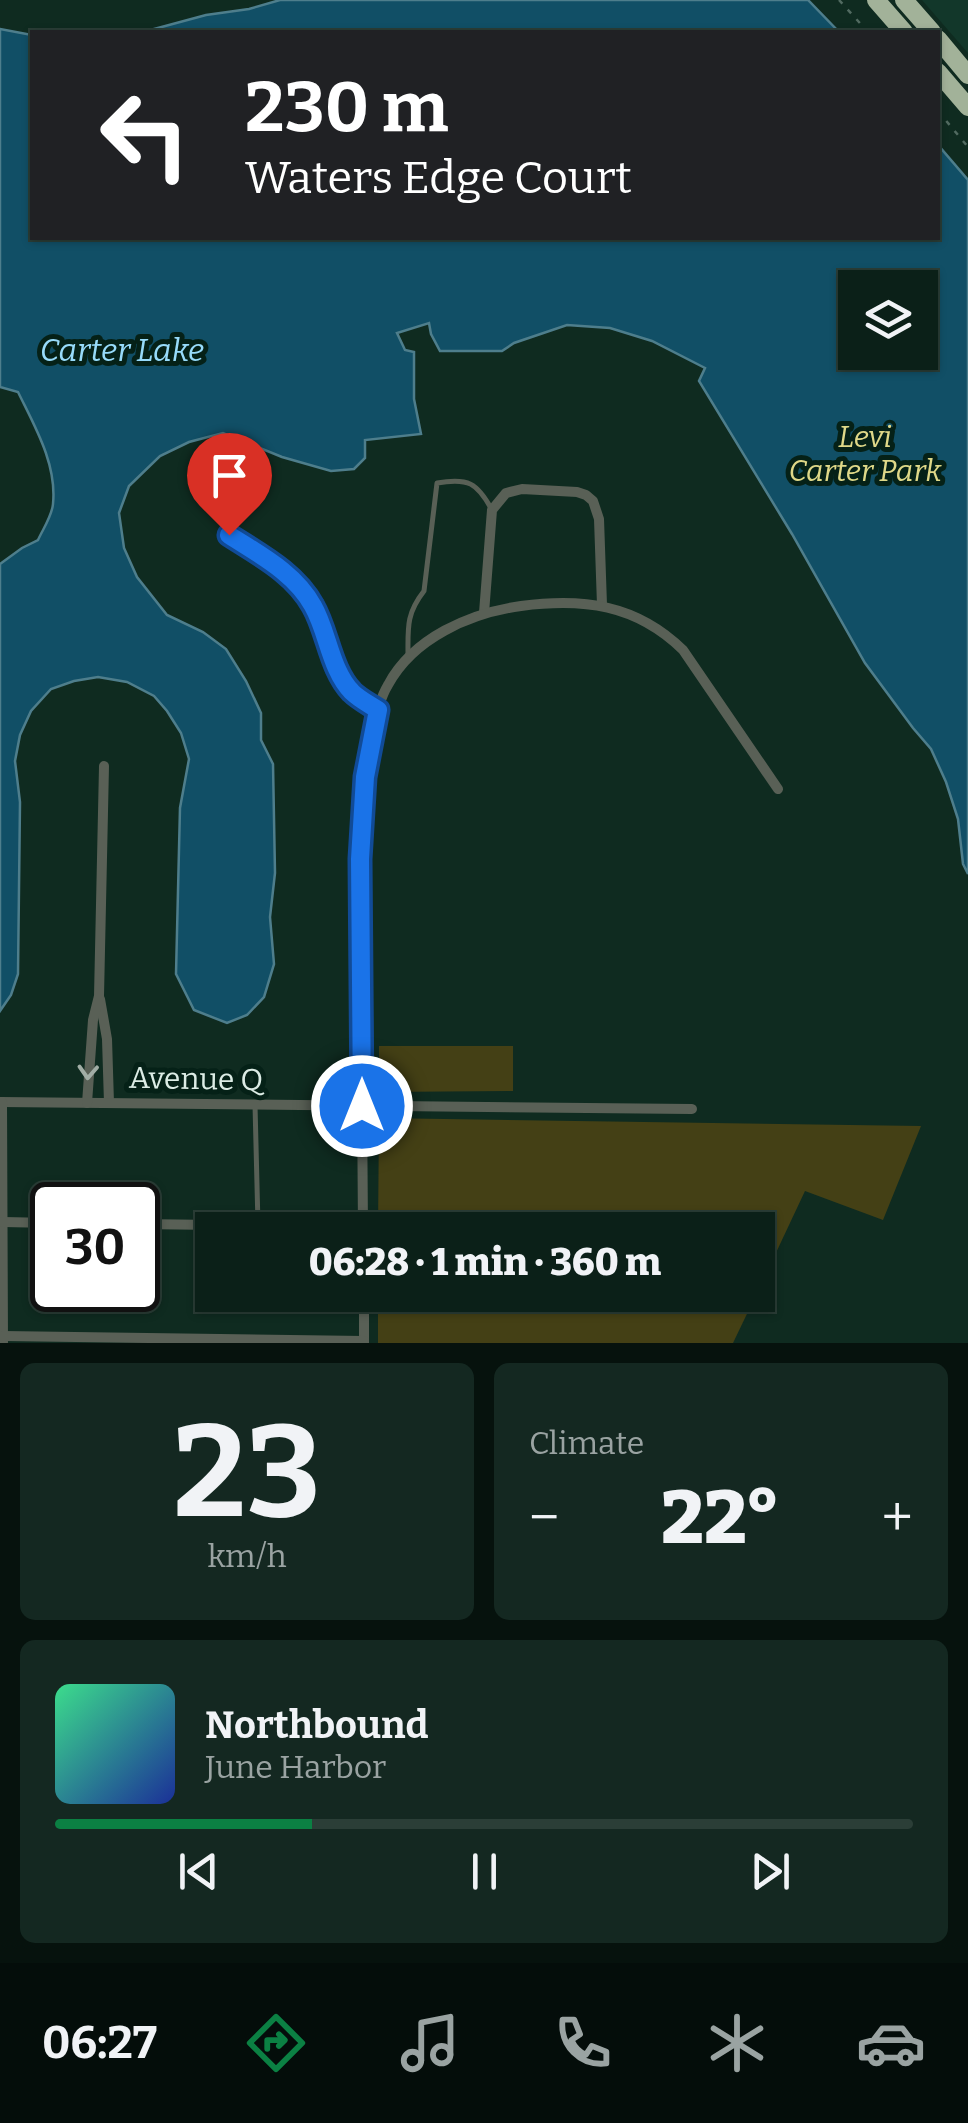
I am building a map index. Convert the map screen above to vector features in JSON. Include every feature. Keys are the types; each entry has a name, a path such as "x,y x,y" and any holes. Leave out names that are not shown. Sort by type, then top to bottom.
{"highway":[{"path":"876,0 902,30"},
{"path":"904,0 930,30"},
{"path":"940,41 968,75"},
{"path":"940,74 968,108"}],"street":[{"path":"484,613 492,510 506,492 522,489 576,492 593,501 599,519 602,606"},
{"path":"229,535 302,589 314,607 344,682 356,696 378,710"},
{"path":"363,1212 360,859 365,777 385,690 408,658 439,635 484,613 534,604 569,603 618,609 646,620 682,650 778,789"},
{"path":"87,1102 93,1020 99,996 104,766"},
{"path":"99,996 105,1020 110,1103"},
{"path":"1,1102 3,1340 364,1342 364,1312"},
{"name":"Avenue Q","path":"1,1102 692,1110"},
{"path":"2,1222 30,1222"},
{"path":"160,1224 195,1225"}],"lane":[{"path":"408,658 408,627 413,605 424,592 437,483 454,480 475,484 492,510"},
{"path":"255,1104 258,1212"}],"path":[{"path":"839,0 866,30"},
{"path":"940,113 968,146"}],"shaded area":[{"path":"922,0 968,0 968,53"},
{"path":"379,1046 513,1046 513,1091 379,1092"},
{"path":"379,1118 921,1126 883,1220 805,1191 775,1255 775,1212 378,1212"},
{"path":"378,1312 748,1312 733,1343 378,1343"}],"water":[{"path":"280,0 808,0 837,30 150,30 206,15"},
{"name":"Carter Lake","path":"0,29 30,35 30,240 940,240 940,147 968,180 968,874 963,864 958,819 931,749 865,663 699,381 705,368 652,341 610,328 567,325 502,351 440,351 429,323 397,333 405,350 414,352 414,399 421,434 365,440 365,458 354,469 331,471 282,457 223,433 189,442 160,456 129,486 119,513 124,548 137,577 167,615 203,632 226,649 261,713 261,740 273,764 275,873 270,917 274,964 264,997 247,1015 227,1023 194,1010 176,974 180,808 189,759 181,733 154,696 127,682 98,677 51,689 31,711 20,735 15,761 20,802 18,974 0,1011 0,564 38,540 51,513 52,475 18,392 0,387"}],"route":[{"path":"229,535 302,589 314,607 344,682 356,696 378,710 367,758 360,859 362,1106"}],"park label":[{"name":"Levi Carter Park","path":"865,454"}]}
